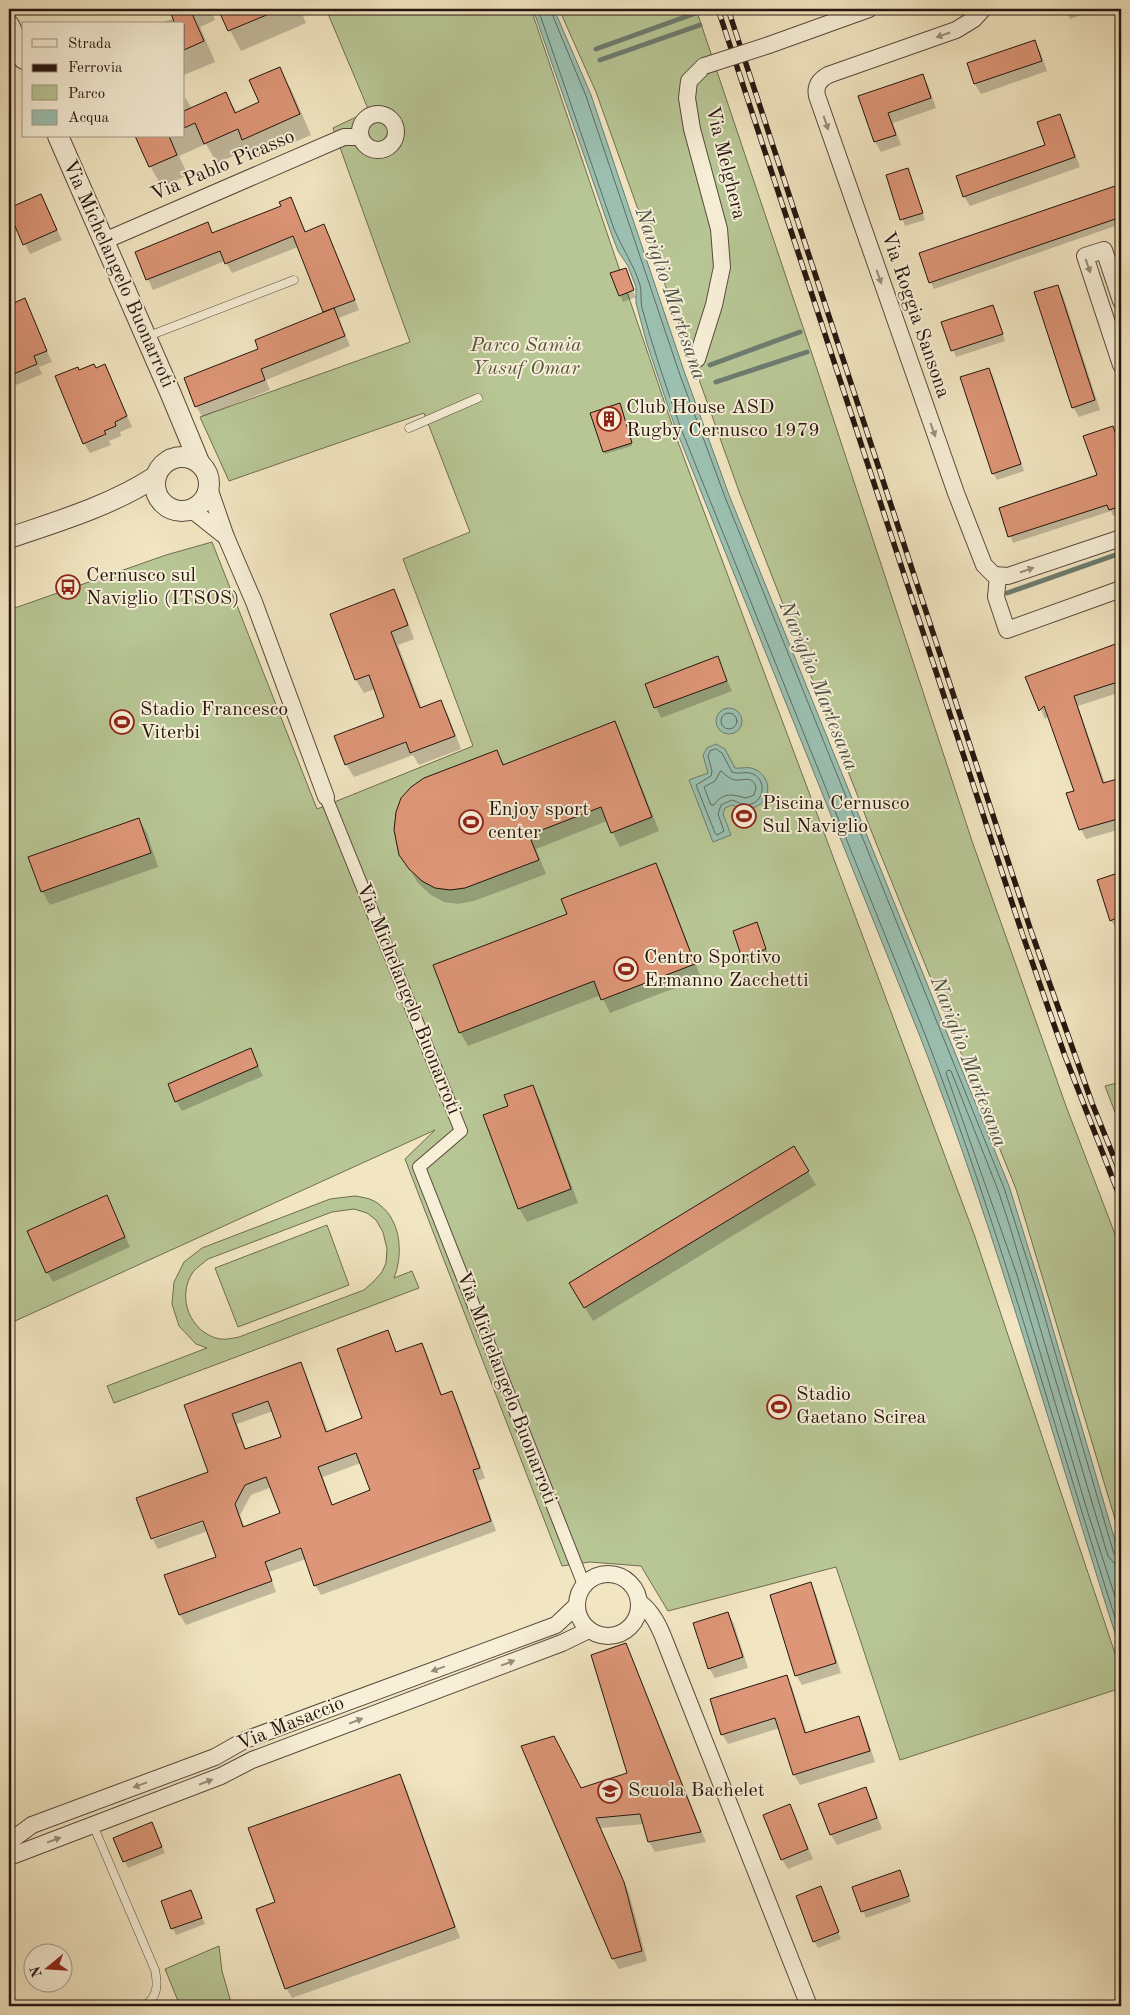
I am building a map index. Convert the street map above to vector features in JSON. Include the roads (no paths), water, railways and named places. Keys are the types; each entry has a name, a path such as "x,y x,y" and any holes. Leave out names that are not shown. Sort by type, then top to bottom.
{"street":[{"name":"Via Melghera","path":"697,358 714,304 722,267 720,229 692,129 687,98 689,81 704,66 870,9"},
{"name":"Via Roggia Sansona","path":"983,9 974,19 956,30 823,78 817,85 817,96 956,493 984,565 991,573 998,576"},
{"path":"9,25 22,54"},
{"name":"Via Pablo Picasso","path":"104,240 344,137 360,137"},
{"name":"Via Michelangelo Buonarroti","path":"59,138 199,462"},
{"path":"1121,302 1104,250 1085,256 1121,365"},
{"name":"Via Michelangelo Buonarroti","path":"177,457 179,413"},
{"path":"185,456 199,462 206,472 209,488 202,503 192,510 186,511 173,510 160,501 155,490 155,477 160,467 168,460 177,457 185,456"},
{"path":"9,538 101,506 127,495 155,477"},
{"name":"Via Michelangelo Buonarroti","path":"209,488 226,537 254,602 326,797 461,1131 419,1167 584,1585"},
{"path":"101,506 129,501 160,501"},
{"name":"Via Michelangelo Buonarroti","path":"192,510 226,537"},
{"path":"1121,538 1008,576 998,576 996,597 1007,630 1121,590"},
{"path":"576,1606 580,1620 589,1630 600,1636 620,1634 632,1625 638,1612 639,1602 634,1587 618,1575 598,1575 584,1585"},
{"name":"Via Masaccio","path":"9,1842 32,1825 215,1757 246,1740 556,1625 576,1606 578,1596 584,1585"},
{"path":"639,1602 654,1617 666,1644 809,2006"},
{"path":"632,1625 648,1630 666,1644"},
{"name":"Via Masaccio","path":"9,1857 221,1776 252,1760 589,1630"}],"lane":[{"path":"146,337 294,280"},
{"path":"409,428 478,398"},
{"path":"93,1825 155,1970 156,1993 144,2006"}],"water":[{"path":"533,9 554,9 591,95 685,374 729,495 1009,1186 1121,1561 1121,1652 1026,1344 949,1114 921,1039 675,427 647,344 636,303 636,287 610,230"},
{"path":"729,708 738,712 742,721 738,730 729,734 720,730 716,721 720,712"},
{"path":"716,744 725,749 735,768 752,768 762,774 768,789 762,803 755,807 745,808 732,805 725,808 723,814 731,835 713,842 689,780 708,773 703,755 707,748"}],"waterway":[{"path":"596,49 696,13"},
{"path":"600,60 700,25"},
{"name":"Naviglio Martesana","path":"710,365 800,332"},
{"name":"Naviglio Martesana","path":"716,382 807,352"},
{"path":"1007,593 1121,553"}],"railway":[{"path":"718,9 1022,933 1065,1056 1121,1200"},
{"path":"728,9 1031,931 1092,1103 1121,1175"}],"place":[{"name":"Club House ASD Rugby Cernusco 1979","path":"609,419"},
{"name":"Cernusco sul Naviglio (ITSOS)","path":"68,587"},
{"name":"Stadio Francesco Viterbi","path":"122,722"},
{"name":"Piscina Cernusco Sul Naviglio","path":"744,816"},
{"name":"Enjoy sport center","path":"471,822"},
{"name":"Centro Sportivo Ermanno Zacchetti","path":"626,969"},
{"name":"Stadio Gaetano Scirea","path":"779,1407"},
{"name":"Scuola Bachelet","path":"610,1791"}],"park label":[{"name":"Parco Samia Yusuf Omar","path":"526,358"}]}
